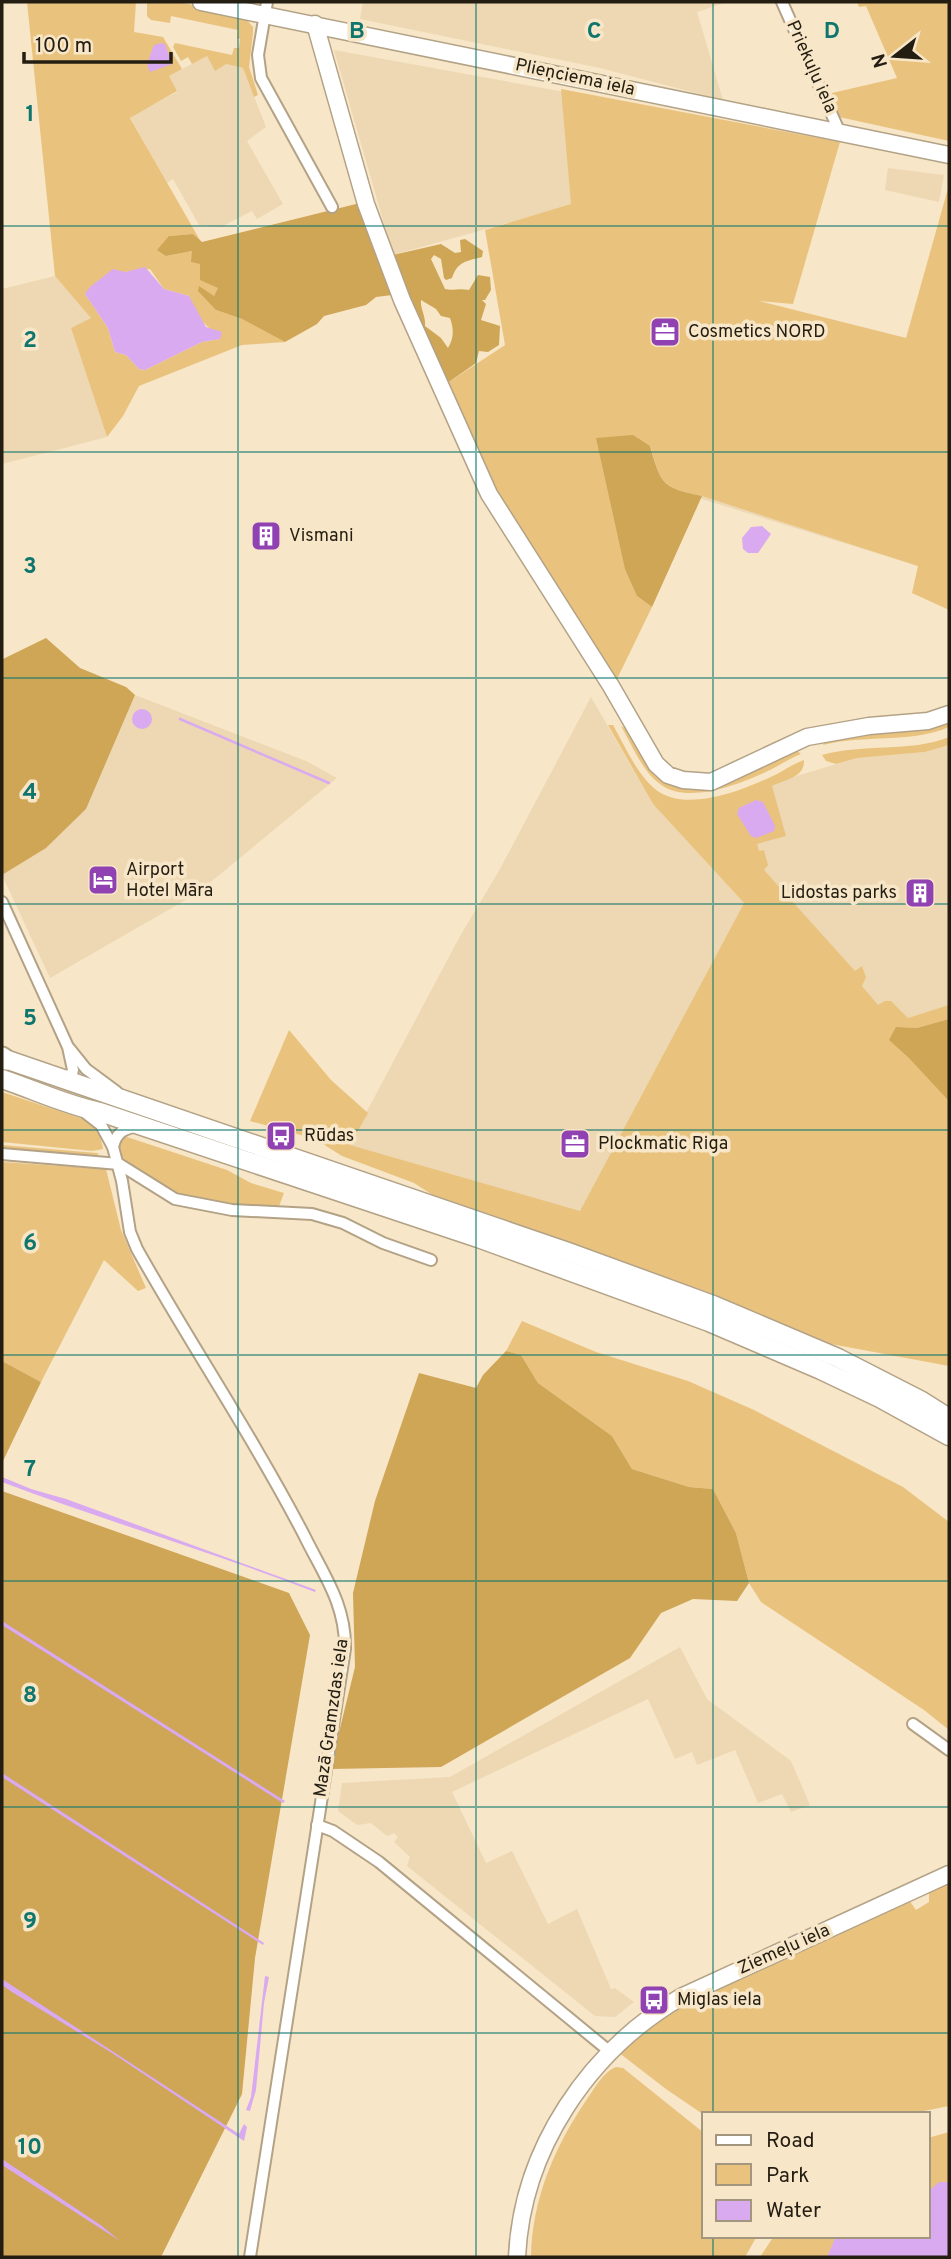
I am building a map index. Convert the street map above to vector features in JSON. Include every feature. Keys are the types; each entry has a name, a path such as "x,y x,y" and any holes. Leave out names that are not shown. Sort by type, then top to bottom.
{"main road":[{"path":"3,1058 556,1248 713,1305 838,1358 949,1418"},
{"path":"2,1079 78,1107 140,1125 502,1246 709,1322 833,1375 949,1436"}],"street":[{"name":"Plieņciema iela","path":"201,2 266,8 315,24 949,155"},
{"name":"Priekuļu iela","path":"782,2 840,133"},
{"path":"266,8 258,55 261,78 331,207"},
{"path":"315,24 366,204 402,300 489,494 611,686 656,764 668,775 683,780 711,782 807,737 870,726 928,721 949,714"},
{"path":"2,902 68,1047 73,1070 72,1074 62,1078"},
{"path":"68,1047 86,1069 132,1103"},
{"name":"Mazā Gramzdas iela","path":"78,1107 102,1125 113,1147 119,1164 125,1212 137,1249 274,1477 343,1615 345,1649 250,2257"},
{"path":"113,1147 119,1133 126,1128 140,1125"},
{"path":"2,1154 119,1164 175,1199 232,1210 312,1214 343,1223 383,1243 432,1260"},
{"path":"913,1724 949,1750"},
{"path":"317,1825 333,1831 379,1863 609,2051"},
{"name":"Ziemeļu iela","path":"517,2257 517,2241 525,2199 541,2154 583,2081 609,2051 643,2022 681,1997 949,1874"}],"shaded area":[{"path":"363,2 727,2 697,12 723,100 600,68 360,19"},
{"path":"334,50 789,133 752,300 906,338 949,609 918,566 676,491 571,205 393,255"},
{"path":"207,56 243,68 266,127 247,141 283,204 257,219 252,211 221,227 199,225 173,179 167,183 130,117 177,92 169,76"},
{"path":"888,168 944,175 939,202 885,190"},
{"path":"360,203 392,295 376,297 366,305 324,316 317,324 285,342 242,319 216,310 198,291 199,286 214,296 218,288 200,280 200,264 191,262 192,251 166,256 157,250 169,236 193,234 202,242"},
{"path":"465,239 483,251 482,257 463,263 452,278 446,280 441,259 434,255 431,259 445,289 469,290 478,275 490,277 491,290 485,300 482,300 486,304 481,320 500,326 499,345 488,352 479,351 476,363 446,384 439,376 393,255 441,244 455,253 461,252 460,240","holes":["421,300 436,309 441,316 450,318 453,330 448,348 441,338 425,326"]},
{"path":"55,276 92,318 71,328 107,437 2,464 2,289"},
{"path":"633,435 650,446 657,469 665,482 671,487 702,496 652,607 637,596 625,569 596,438"},
{"path":"46,638 80,668 126,687 135,695 86,809 46,848 2,875 3,659"},
{"path":"135,695 306,761 337,778 196,894 50,978 2,875 46,848 86,809"},
{"path":"591,697 653,804 744,903 580,1212 349,1145"},
{"path":"949,745 949,1084 762,872 722,810 783,780 857,758 925,752"},
{"path":"949,1019 949,1101 889,1040 896,1027 917,1028"},
{"path":"506,1351 521,1355 538,1383 612,1436 632,1469 689,1487 713,1489 736,1533 749,1583 737,1601 693,1599 661,1613 630,1658 441,1767 330,1769 355,1667 353,1593 375,1501 419,1373 476,1388 483,1375"},
{"path":"2,1361 41,1382 2,1463"},
{"path":"2,1491 289,1593 310,1635 255,1958 242,2094 161,2257 2,2257"},
{"path":"680,1647 707,1699 791,1761 810,1805 791,1812 782,1794 758,1803 735,1750 697,1765 692,1752 675,1759 648,1699 452,1792 486,1863 512,1851 548,1924 577,1909 611,1989 615,1988 634,2002 615,2017 595,2016 407,1866 410,1857 394,1842 398,1837 394,1833 387,1836 371,1823 357,1825 338,1811 342,1783 450,1777"}],"green space":[{"path":"27,2 136,2 134,32 163,37 182,69 169,76 177,91 130,118 201,242 193,234 169,236 166,256 192,251 218,288 214,297 216,310 242,319 285,342 242,345 139,386 123,416 107,437 71,328 91,318 55,276","holes":["150,269 164,289 189,296 199,318 220,339 202,342 145,370 139,369 126,355 115,352 108,328 85,294 125,272"]},
{"path":"147,2 178,2 248,16 246,19 253,27 249,67 258,95 254,97 243,68 226,64 215,71 207,56 192,64 188,57 181,61 173,47 175,43 232,55 234,48 239,48 238,30 171,16 170,23 151,20 147,16"},
{"path":"857,2 949,2 949,141 839,117 830,95 832,93 897,78 866,6 859,7"},
{"path":"561,89 840,142 793,304 759,301 906,338 949,185 949,610 912,593 918,566 671,487 657,468 650,445 637,596 652,607 616,681 507,512 446,384 505,345 485,230 571,204"},
{"path":"949,719 949,727 934,732 823,745 826,739"},
{"path":"608,725 613,725 631,759 648,783 667,796 682,799 698,800 731,793 804,760 798,774 772,786 786,836 757,844 759,851 764,850 768,865 764,870 855,971 862,966 866,977 862,986 878,1005 891,1001 908,1018 949,1005 949,1019 917,1028 897,1027 949,1084 949,1366 831,1344 702,1290 439,1199 414,1183 342,1156 315,1139 250,1121 289,1030 331,1080 368,1113 350,1145 580,1211 744,903 653,804"},
{"path":"621,726 628,730 664,782 679,788 700,787 795,749 801,754 732,786 700,793 685,793 672,790 654,779"},
{"path":"949,737 949,745 925,752 857,758 836,764 826,761 822,755 854,749 918,745"},
{"path":"2,1092 86,1120 99,1131 103,1149 92,1151 2,1142"},
{"path":"127,1137 227,1170 251,1183 284,1193 278,1209 222,1205 163,1189 147,1179 122,1156 120,1139"},
{"path":"2,1145 99,1154 93,1157 2,1149"},
{"path":"2,1162 106,1169 121,1230 146,1288 138,1291 104,1260 41,1382 2,1361"},
{"path":"522,1321 596,1352 688,1381 754,1410 903,1487 949,1522 949,1730 924,1710 761,1602 749,1583 736,1533 713,1489 689,1487 632,1469 612,1436 538,1383 521,1355 506,1351"},
{"path":"949,1881 949,2106 918,2112 702,2114 618,2052 673,2008 909,1900 916,1910 929,1902 929,1890"},
{"path":"616,2067 623,2068 702,2131 702,2238 756,2238 745,2257 531,2257 536,2214 555,2154 575,2117 607,2073"},
{"path":"949,2132 949,2257 760,2257 773,2238 930,2238 930,2137"}],"water":[{"path":"165,44 172,64 150,72 147,64 154,45"},
{"path":"145,267 164,289 189,296 206,327 222,332 220,339 202,342 145,370 139,369 126,355 115,352 108,328 85,294 113,269 125,272"},
{"path":"762,526 771,534 758,553 748,553 743,549 742,538 751,527"},
{"path":"138,709 146,709 152,719 146,729 138,729 132,723 132,715"},
{"path":"756,800 763,802 775,826 774,831 756,838 751,836 737,814 739,808"},
{"path":"2,1477 316,1590 315,1592 2,1482"},
{"path":"2,1621 285,1801 283,1803 2,1625"},
{"path":"2,1773 264,1943 263,1945 2,1777"},
{"path":"265,1976 269,1977 256,2090 250,2111 246,2110 251,2097"},
{"path":"2,1979 239,2134 244,2124 247,2127 244,2141 112,2053 12,1992 2,1985"},
{"path":"2,2159 102,2226 120,2241 2,2165"},
{"path":"939,2182 949,2182 949,2257 827,2257 835,2238 930,2238 930,2190"}],"waterway":[{"path":"180,719 329,783"}],"place":[{"name":"Cosmetics NORD","path":"665,332"},
{"name":"Vismani","path":"266,536"},
{"name":"Airport Hotel Māra","path":"103,880"},
{"name":"Lidostas parks","path":"920,893"},
{"name":"Rūdas","path":"281,1136"},
{"name":"Plockmatic Riga","path":"575,1144"},
{"name":"Miglas iela","path":"654,2000"}]}
